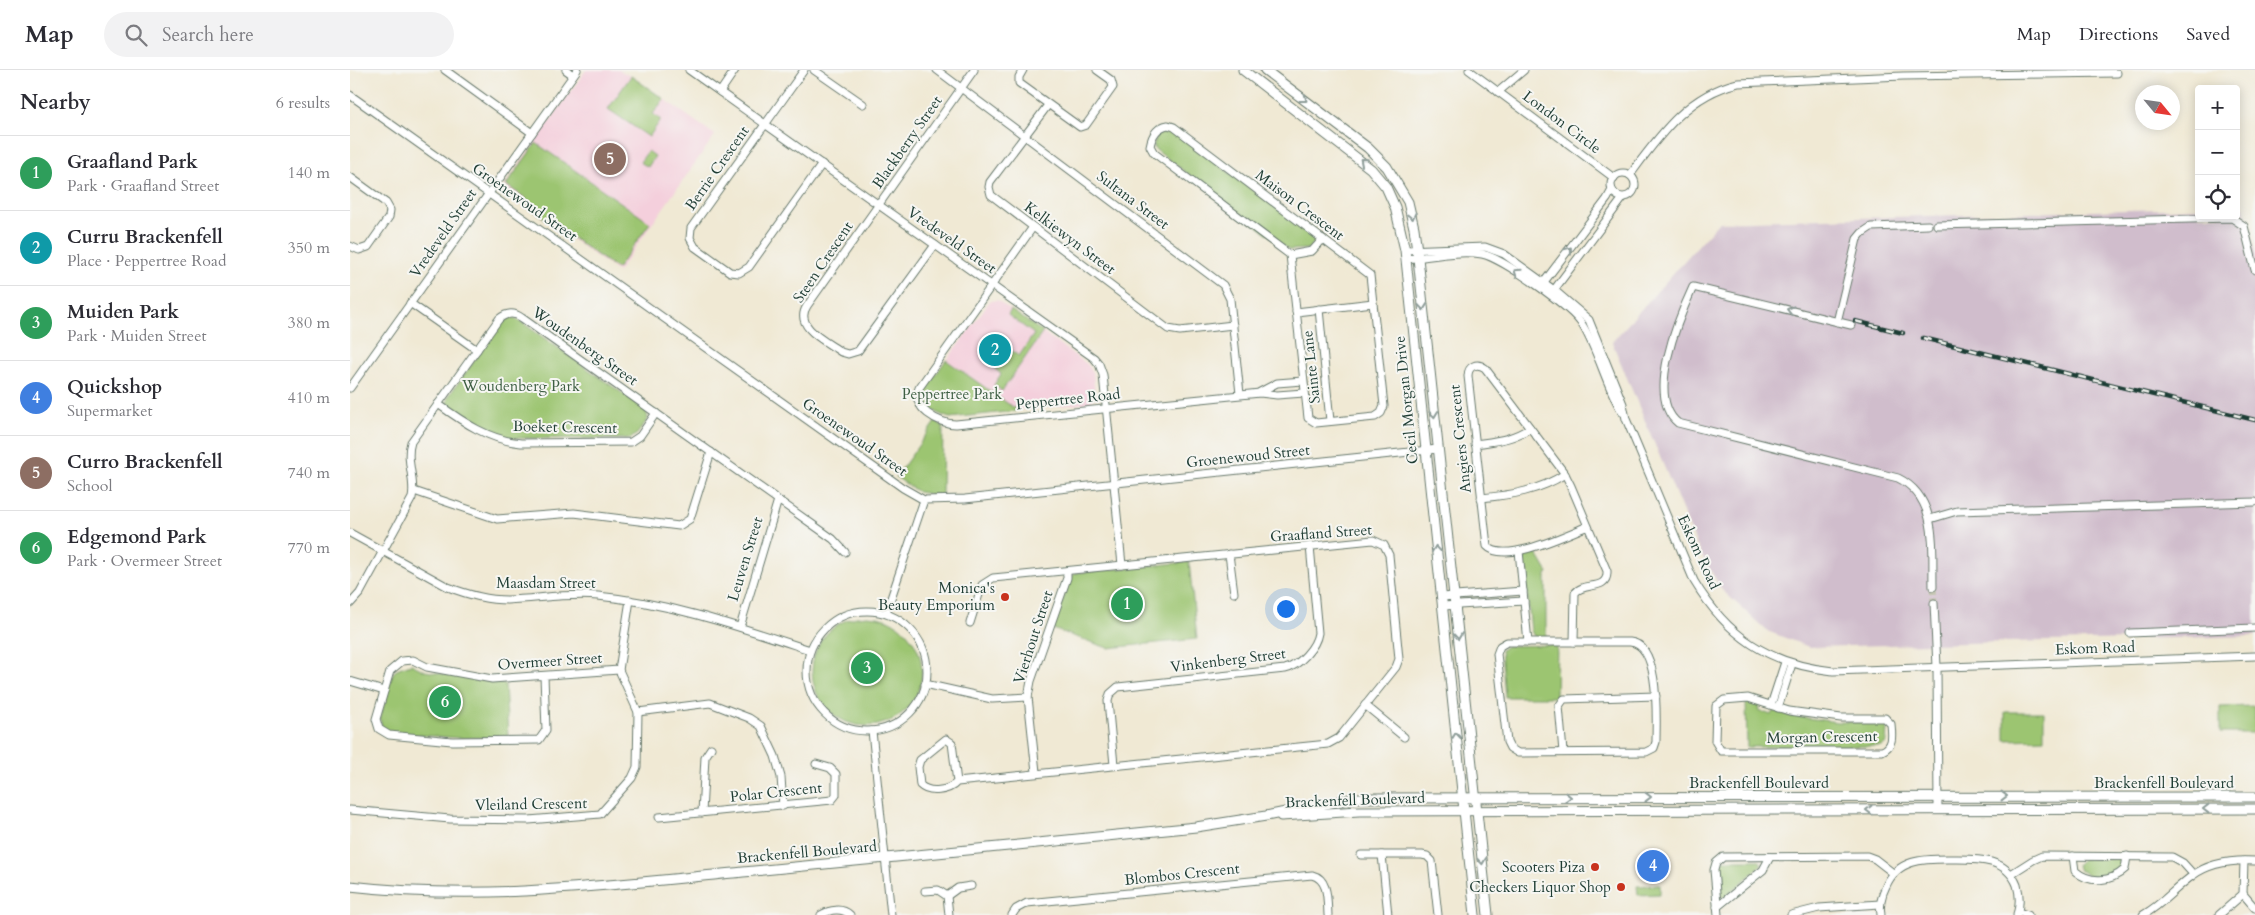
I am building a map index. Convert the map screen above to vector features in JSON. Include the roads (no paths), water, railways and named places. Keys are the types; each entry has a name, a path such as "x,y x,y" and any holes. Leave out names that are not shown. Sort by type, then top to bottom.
{"street":[{"path":"445,70 532,133"},
{"path":"566,70 575,73"},
{"name":"Vredeveld Street","path":"689,70 1094,358 1103,375 1122,565"},
{"path":"720,92 735,70"},
{"path":"765,124 804,70"},
{"path":"814,70 863,104"},
{"name":"Sultana Street","path":"937,70 1223,285 1229,295 1240,394"},
{"name":"Blackberry Street","path":"879,205 974,70"},
{"path":"1023,70 1019,77 1019,83 1076,126 1084,126 1113,87 1111,80 1097,70"},
{"name":"Cecil Morgan Drive","path":"1243,70 1371,169 1386,188 1395,207 1405,255 1475,915"},
{"name":"Cecil Morgan Drive","path":"1265,70 1368,148 1387,167 1408,202 1418,254 1488,915"},
{"name":"London Circle","path":"1469,70 1614,178"},
{"path":"1498,92 1524,70"},
{"path":"1630,175 1662,132 1683,110 1727,86 1754,81 1903,73 2084,71 2117,74"},
{"name":"Vredeveld Street","path":"350,388 575,73"},
{"name":"Groenewoud Street","path":"350,96 910,493 924,500 965,499 1438,449"},
{"name":"Kelkiewyn Street","path":"1048,105 990,182 989,188 993,197 1168,328 1180,331 1233,325"},
{"name":"Berrie Crescent","path":"765,124 691,228 690,238 695,247 730,272 740,273 749,267 822,164"},
{"name":"Maison Crescent","path":"1168,124 1174,127 1324,239 1370,276 1383,410 1375,417 1316,423 1308,418 1290,256 1154,153 1150,146 1151,138 1160,127 1168,124"},
{"path":"1542,286 1612,190 1614,178 1620,174 1630,175 1635,182 1633,193 1622,198 1552,293"},
{"path":"350,177 386,203 390,210 389,217 368,247 359,250 350,246"},
{"path":"1612,190 1622,198"},
{"name":"Steen Crescent","path":"879,205 804,313 804,322 808,328 841,352 851,354 863,347 935,245"},
{"path":"1937,225 2232,218 2239,221 2245,229 2255,270"},
{"path":"1837,322 1857,240 1862,232 1871,227 1928,225"},
{"name":"Peppertree Road","path":"1033,227 919,388 917,397 920,406 939,420 952,424 1260,393"},
{"path":"1290,256 1312,251 1324,239"},
{"name":"Eskom Road","path":"1405,255 1485,247 1504,254 1572,312 1583,325 1626,419 1689,570 1704,596 1723,621 1743,640 1757,649 1789,663 1832,671 2255,656"},
{"path":"1851,325 1693,287 1674,329 1669,352 1665,392 1668,408 1673,419 1686,425 1898,478 1917,491 1924,502 1930,518 1933,587"},
{"name":"Sainte Lane","path":"1296,312 1373,303"},
{"path":"410,304 477,350"},
{"name":"Sainte Lane","path":"1319,309 1330,421"},
{"name":"Woudenberg Street","path":"414,491 408,454 411,442 499,319 508,314 515,314 833,539 845,552"},
{"name":"Angiers Crescent","path":"1574,642 1575,593 1580,588 1602,584 1607,577 1607,571 1588,526 1565,474 1484,368 1476,365 1470,368 1468,373 1487,546 1496,552 1536,547 1588,526"},
{"path":"1260,393 1277,383 1303,381"},
{"path":"1260,393 1277,396 1304,394"},
{"name":"Boeket Crescent","path":"438,404 474,428 506,441 521,443 631,442 640,436 656,413"},
{"path":"1475,444 1505,440 1520,435 1530,428"},
{"path":"350,604 360,593 409,506 414,491 497,519 574,514 679,526 690,519 711,452"},
{"path":"1481,498 1522,493 1556,480 1565,474"},
{"name":"Leuven Street","path":"740,627 778,500"},
{"path":"886,613 924,500"},
{"path":"1930,518 1957,511 2255,502"},
{"name":"Maasdam Street","path":"350,534 448,588 508,600 572,594 630,600 688,611 810,650"},
{"name":"Graafland Street","path":"957,782 952,743 946,739 920,760 918,767 920,786 927,790 947,789 957,782 1036,772 1328,744 1339,738 1396,667 1399,659 1388,551 1381,542 1373,540 993,578 986,581 981,588 970,623"},
{"name":"Vinkenberg Street","path":"1114,764 1108,700 1110,694 1118,687 1285,670 1299,662 1315,642 1318,633 1310,546"},
{"path":"1519,550 1528,642"},
{"path":"1229,554 1234,593"},
{"name":"Vierhout Street","path":"1036,772 1028,696 1031,681 1065,582 1066,571"},
{"path":"1442,602 1487,593 1523,591"},
{"path":"1487,593 1489,604"},
{"path":"619,670 630,600"},
{"path":"1454,600 1489,604 1524,601"},
{"path":"1934,603 1937,667 1938,810"},
{"path":"863,611 886,613 908,626 919,642 926,659 926,684 920,699 906,716 887,728 872,731 845,728 831,720 816,704 807,683 810,650 822,631 840,616 863,611"},
{"path":"2130,633 2255,628"},
{"path":"1574,642 1633,642 1639,644 1644,650 1655,678 1656,742 1652,750 1512,751 1508,745 1498,651 1504,643 1574,642"},
{"name":"Overmeer Street","path":"544,676 546,730 539,740 452,741 389,735 380,729 376,719 394,666 407,660 413,660 427,667 492,679 619,670"},
{"name":"Morgan Crescent","path":"1775,706 1789,663"},
{"name":"Vleiland Crescent","path":"350,810 450,819 529,820 596,816 604,811 634,775 637,767 638,712 619,670"},
{"path":"350,681 384,691"},
{"path":"926,684 992,699 1028,696"},
{"path":"1563,752 1558,706 1564,699 1656,696"},
{"name":"Morgan Crescent","path":"1748,698 1775,706 1789,711 1841,718 1885,718 1891,724 1891,743 1882,751 1726,752 1717,747 1715,712 1719,702 1748,698"},
{"path":"638,712 710,703 750,718 761,726 775,756 781,777 783,806"},
{"path":"1365,705 1404,737"},
{"path":"872,731 891,915"},
{"path":"702,813 705,757 711,748"},
{"name":"Polar Crescent","path":"659,817 832,800 835,797 836,774 830,768 816,764"},
{"name":"Brackenfell Boulevard","path":"350,886 423,892 527,892 885,859 1196,827 1266,816 1355,798 1463,796 2255,797"},
{"name":"Brackenfell Boulevard","path":"1266,816 1359,811 1465,810 2255,809"},
{"path":"1361,855 1422,854 1429,857 1432,863 1438,915"},
{"path":"1382,855 1388,915"},
{"path":"1718,911 1763,870 1770,856"},
{"path":"1718,911 1714,870 1718,860 1726,857 1870,856 1893,873"},
{"path":"2073,856 2074,869 2078,874 2089,879 2108,879 2116,877 2125,869 2127,856"},
{"path":"2011,874 2039,857 2127,856 2172,857 2183,863 2193,874"},
{"path":"1882,915 1880,904 1888,880 1893,873 1905,864 1918,860 1972,858 2000,864 2011,874 2019,894 2017,914 2028,915"},
{"path":"2244,861 2243,894 2255,908"},
{"path":"2143,915 2152,910 2193,874 2214,864 2255,861"},
{"name":"Blombos Crescent","path":"1012,915 1016,909 1027,904 1312,875 1319,877 1324,883 1328,915"},
{"path":"948,896 958,888 971,886"},
{"path":"925,891 938,890 948,896"},
{"path":"2218,915 2243,894"},
{"path":"948,896 949,915"},
{"path":"1790,915 1880,904"},
{"path":"821,915 830,911 843,910 850,915"}],"tunnel":[{"path":"1933,587 1934,603"}],"railway":[{"path":"1855,321 1903,333"},
{"path":"1923,338 2255,420"}],"place":[{"name":"Curro Brackenfell","path":"610,159"},
{"name":"Curru Brackenfell","path":"995,350"},
{"name":"Monica's Beauty Emporium","path":"1005,597"},
{"name":"Graafland Park","path":"1127,604"},
{"name":"Muiden Park","path":"867,668"},
{"name":"Edgemond Park","path":"445,702"},
{"name":"Quickshop","path":"1653,866"},
{"name":"Scooters Piza","path":"1595,867"},
{"name":"Checkers Liquor Shop","path":"1621,887"}],"park label":[{"name":"Woudenberg Park","path":"521,386"},
{"name":"Peppertree Park","path":"952,394"}]}
